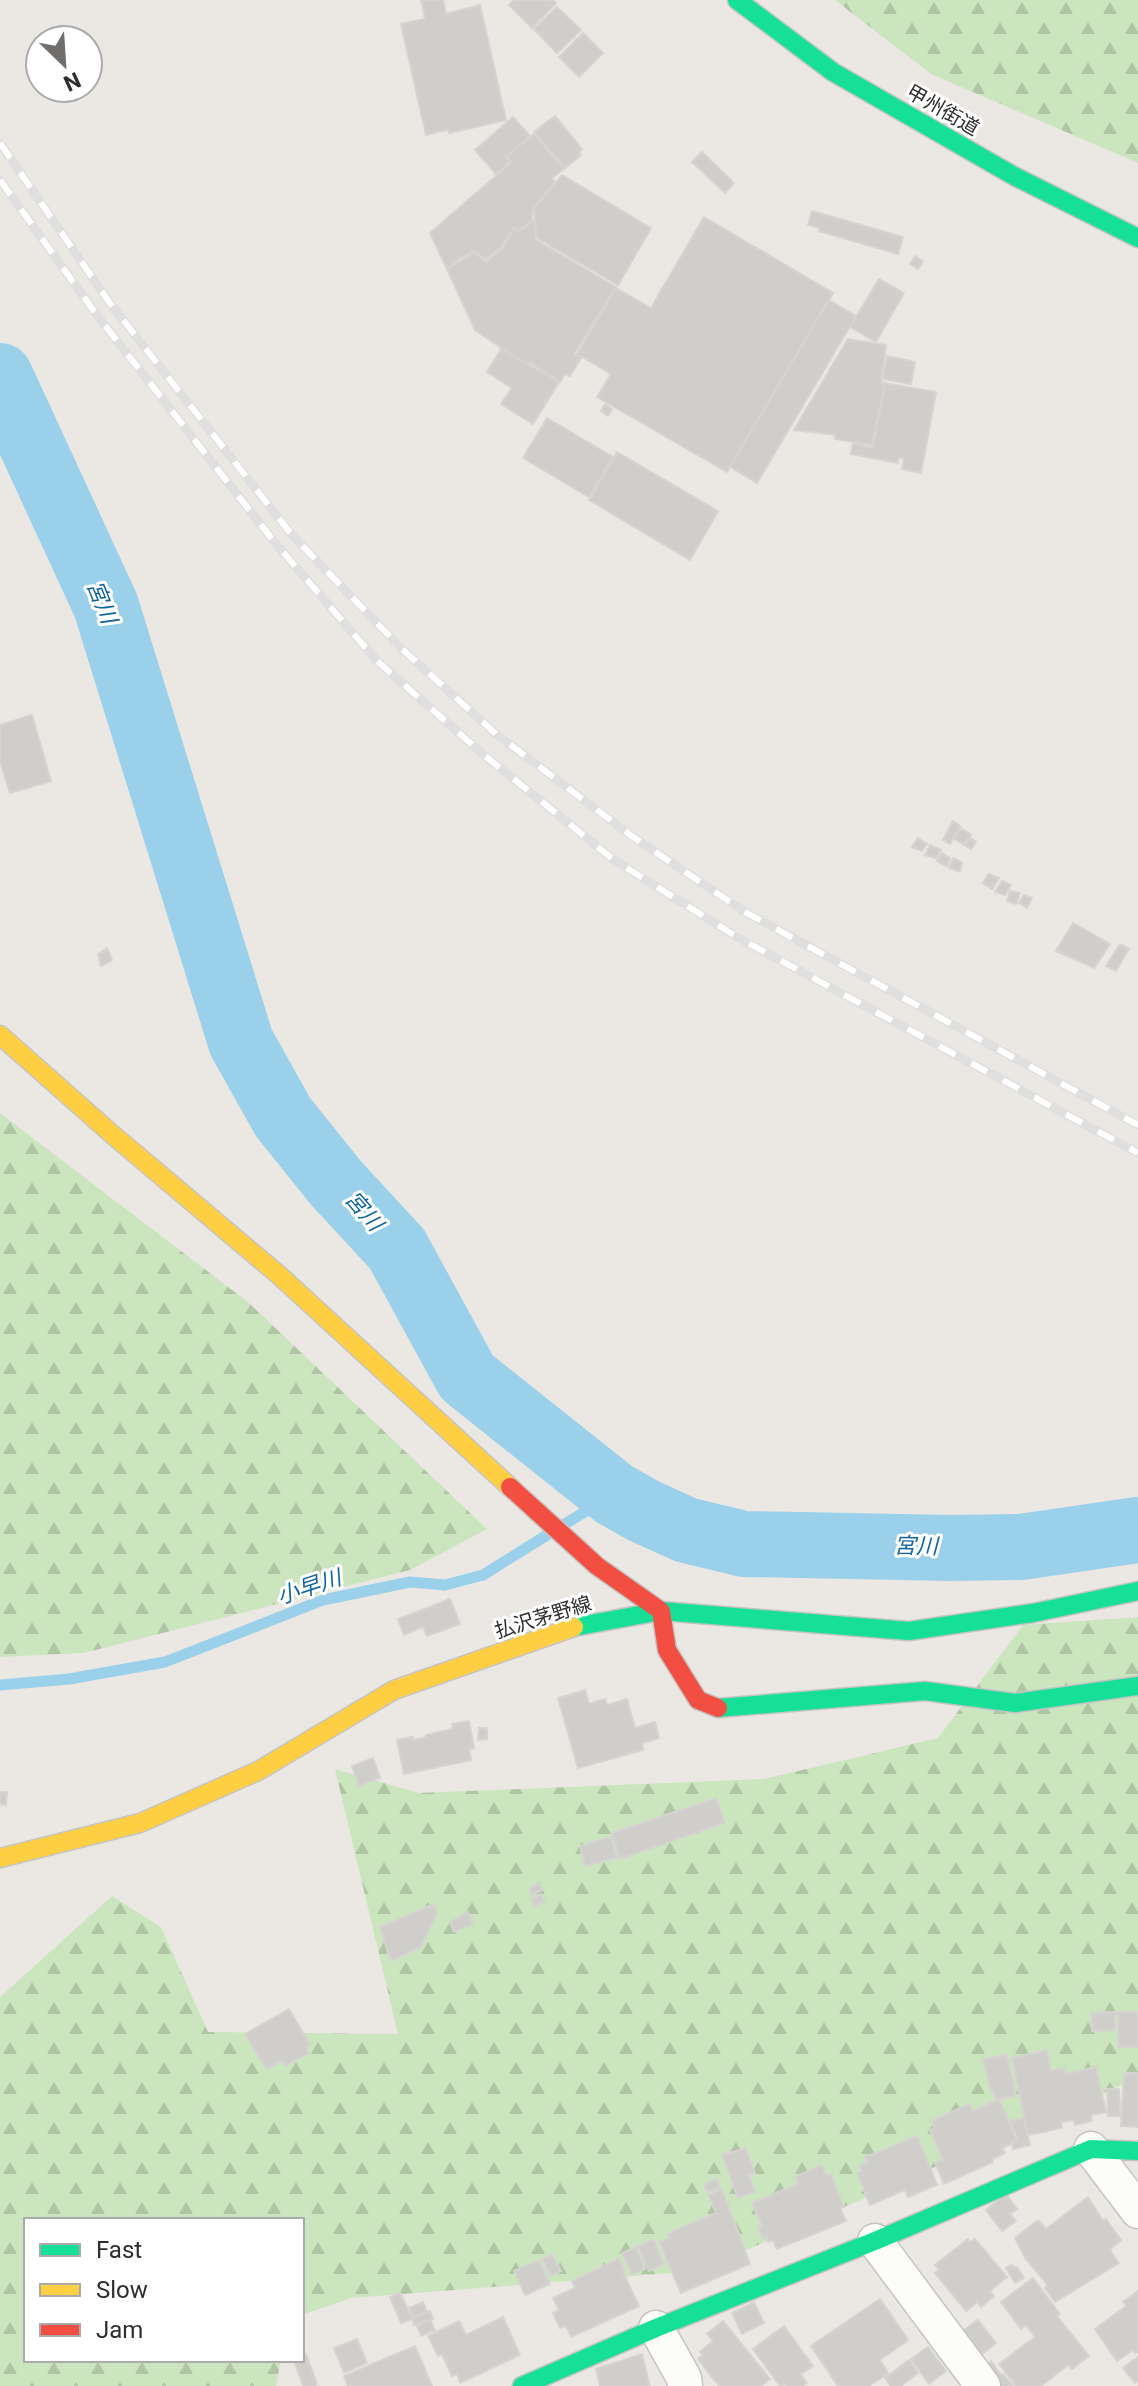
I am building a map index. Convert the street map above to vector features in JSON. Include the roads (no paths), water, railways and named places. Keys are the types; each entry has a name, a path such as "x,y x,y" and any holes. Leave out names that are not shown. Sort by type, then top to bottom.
{"street":[{"name":"甲州街道","path":"737,0 833,72 1014,176 1138,238"},
{"path":"0,1035 510,1479 597,1566 661,1611 667,1650 698,1700 718,1708 925,1691 1015,1703 1138,1686"},
{"name":"払沢茅野線","path":"0,1858 140,1823 258,1771 394,1690 580,1625 661,1611 909,1631 1033,1613 1138,1591"},
{"path":"1091,2149 1138,2211"},
{"path":"522,2386 1091,2149 1138,2151"},
{"path":"875,2241 983,2386"},
{"path":"656,2328 686,2383"}],"waterway":[{"name":"宮川","path":"0,376 106,606 241,1042 283,1117 336,1183 397,1249 467,1377 614,1494 686,1530 744,1544 1021,1547 1138,1530"},
{"name":"小早川","path":"565,1524 614,1494"},
{"name":"小早川","path":"0,1685 69,1679 165,1662 323,1600 410,1582 445,1585 483,1575 547,1535"}],"railway":[{"path":"0,143 109,302 292,535 402,649 496,734 633,837 745,912 1138,1125"},
{"path":"0,180 96,314 276,544 377,661 484,755 614,860 737,937 1138,1153"}]}
